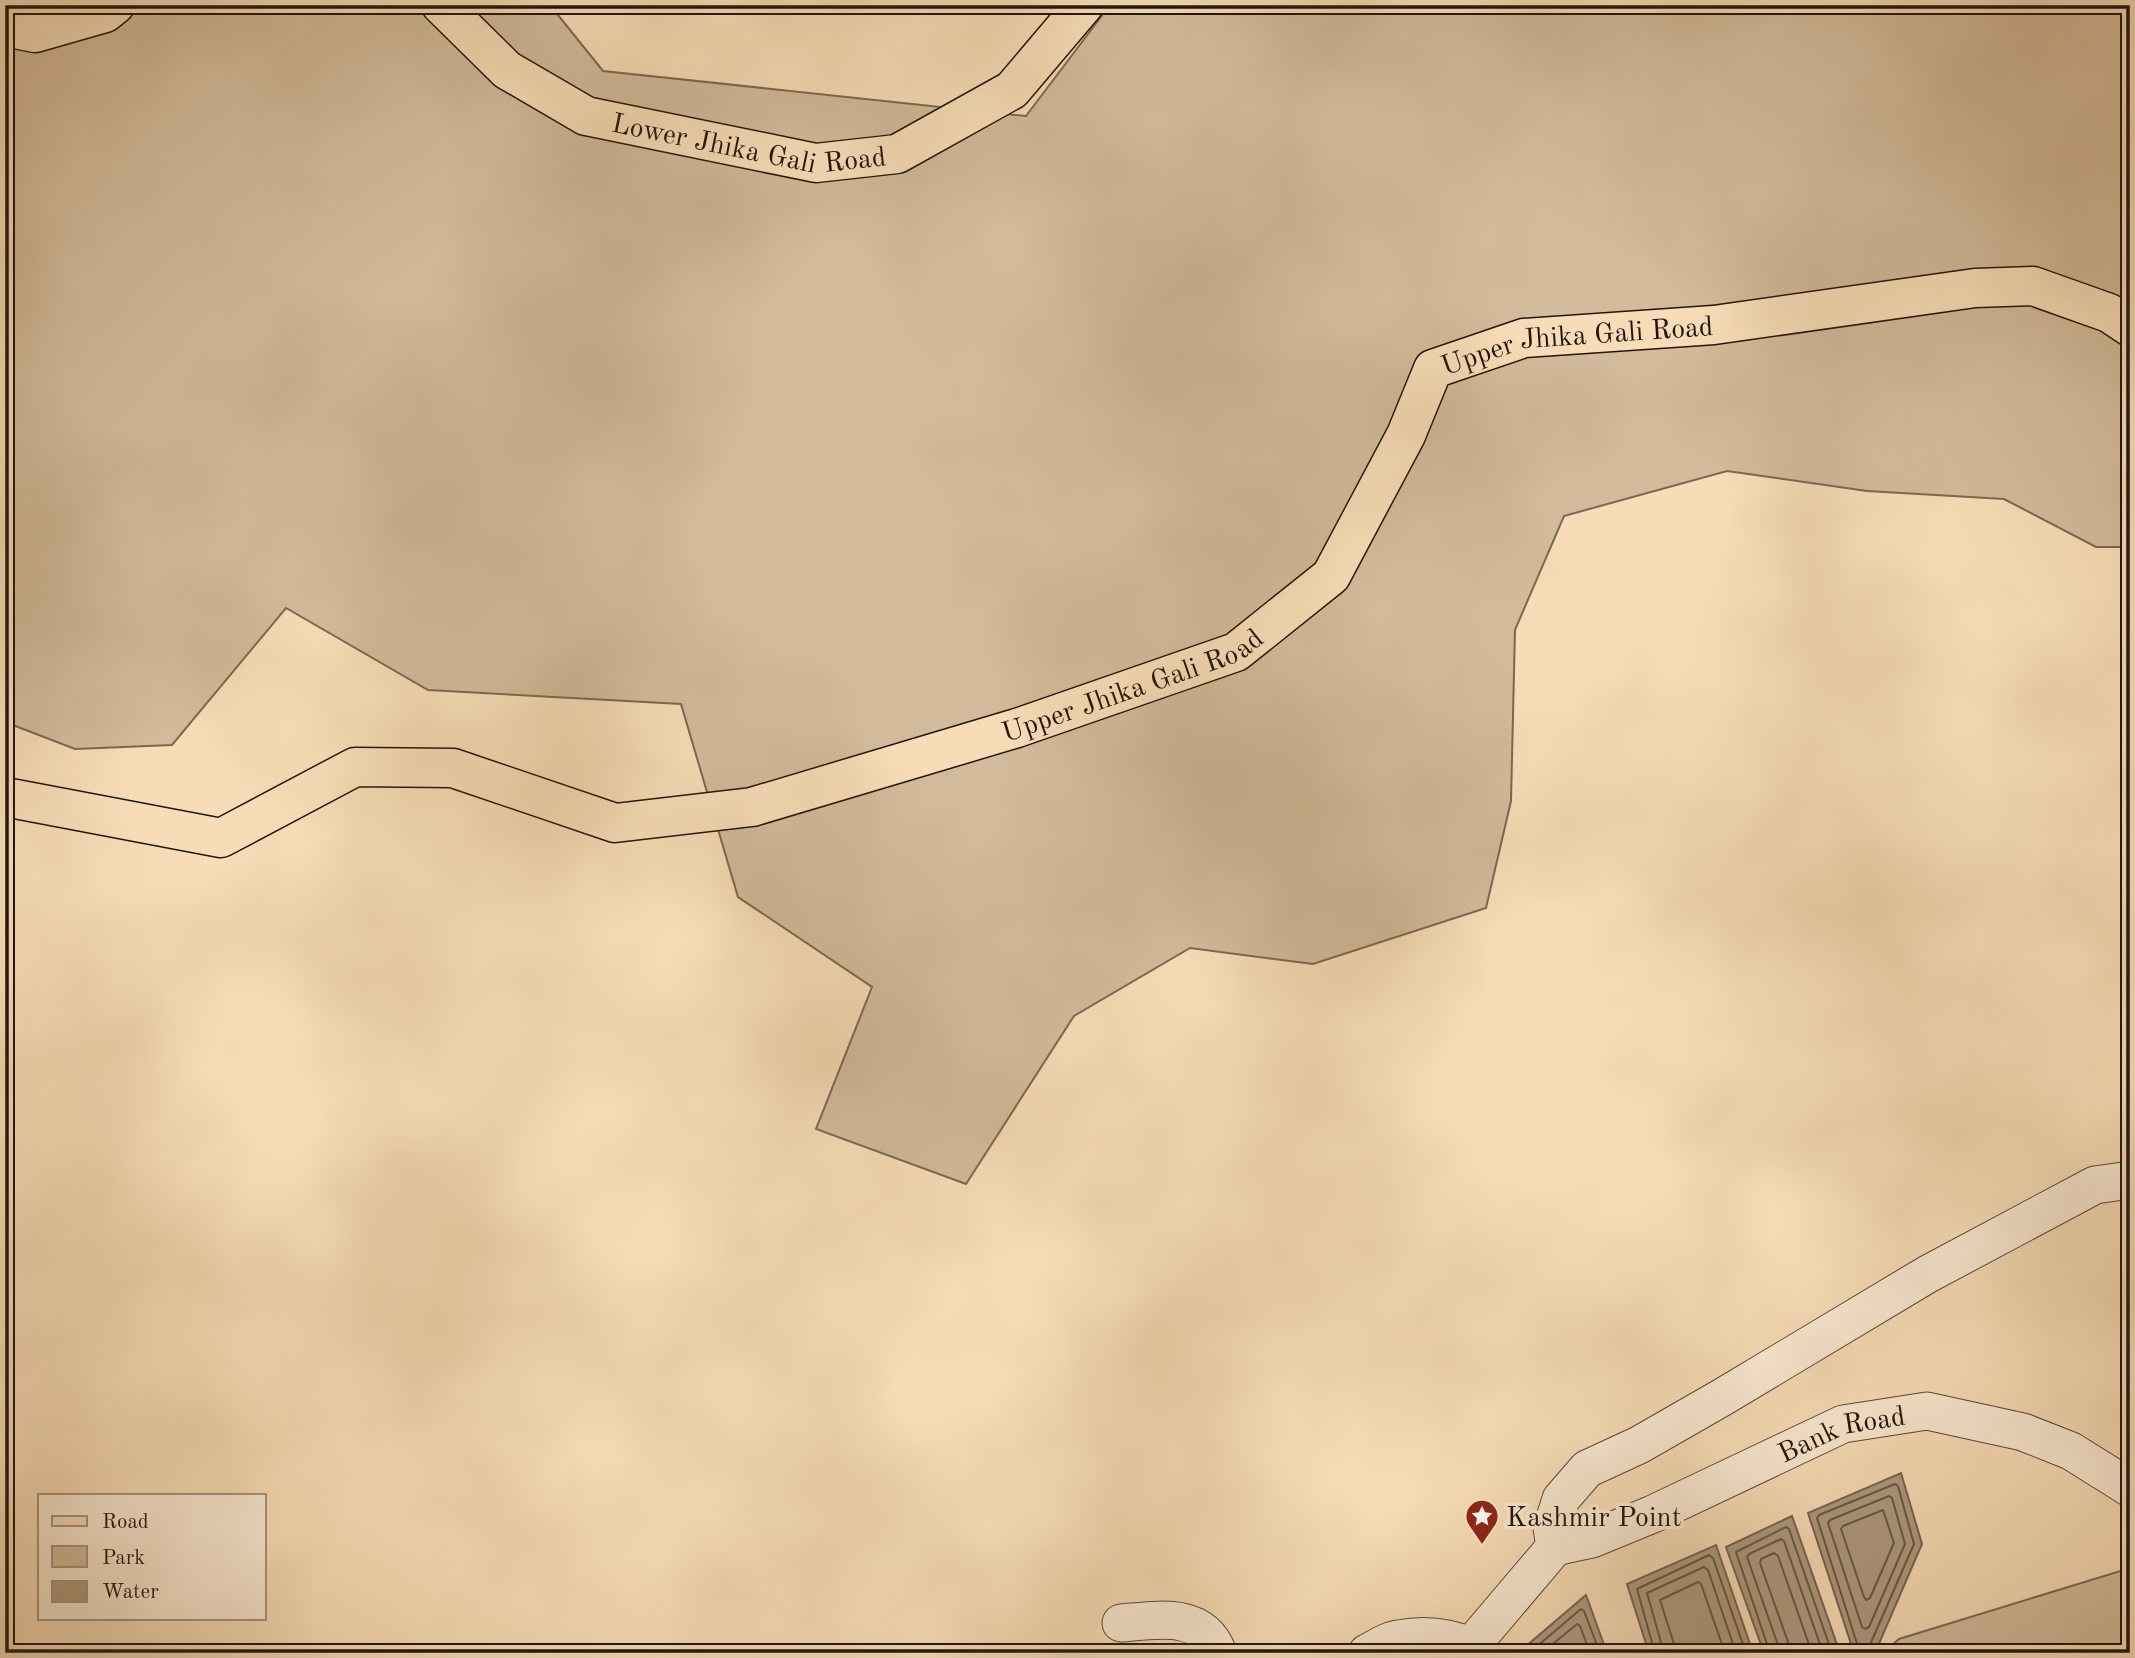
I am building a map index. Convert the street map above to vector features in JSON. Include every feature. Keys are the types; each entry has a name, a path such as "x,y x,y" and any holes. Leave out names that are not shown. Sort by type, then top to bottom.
{"main road":[{"path":"5,27 35,33 105,13 115,5"},
{"name":"Lower Jhika Gali Road","path":"441,5 507,70 586,116 816,163 897,154 1012,90 1084,5"},
{"name":"Upper Jhika Gali Road","path":"5,797 221,838 355,768 453,768 615,823 752,807 1017,728 1236,652 1331,576 1406,435 1433,369 1524,338 1714,325 1975,288 2033,286 2109,313 2130,327"}],"street":[{"path":"1367,1653 1396,1639 1423,1637 1452,1639 1469,1650 1555,1547 1552,1528 1561,1499 1587,1469 1639,1445 1928,1274 2095,1185 2130,1180"},
{"name":"Bank Road","path":"1555,1547 1592,1539 1653,1514 1843,1424 1927,1411 2023,1432 2071,1451 2130,1488"},
{"path":"1121,1623 1162,1619 1183,1621 1205,1631 1213,1640 1218,1653"}],"green space":[{"path":"5,5 550,5 603,71 1026,116 1110,5 2130,5 2130,547 2096,547 2004,499 1867,491 1727,471 1564,516 1515,630 1511,801 1486,908 1313,964 1190,948 1074,1016 966,1184 816,1129 872,987 738,897 681,704 428,690 286,608 172,745 75,749 5,722"},
{"path":"2130,1568 2130,1653 1883,1653 1899,1639"}],"water":[{"path":"1901,1473 1922,1544 1875,1653 1854,1653 1808,1513"},
{"path":"1792,1516 1840,1653 1764,1653 1726,1547"},
{"path":"1716,1545 1753,1653 1649,1653 1627,1584"},
{"path":"1586,1595 1607,1653 1518,1653"}],"place":[{"name":"Kashmir Point","path":"1482,1546"}]}
